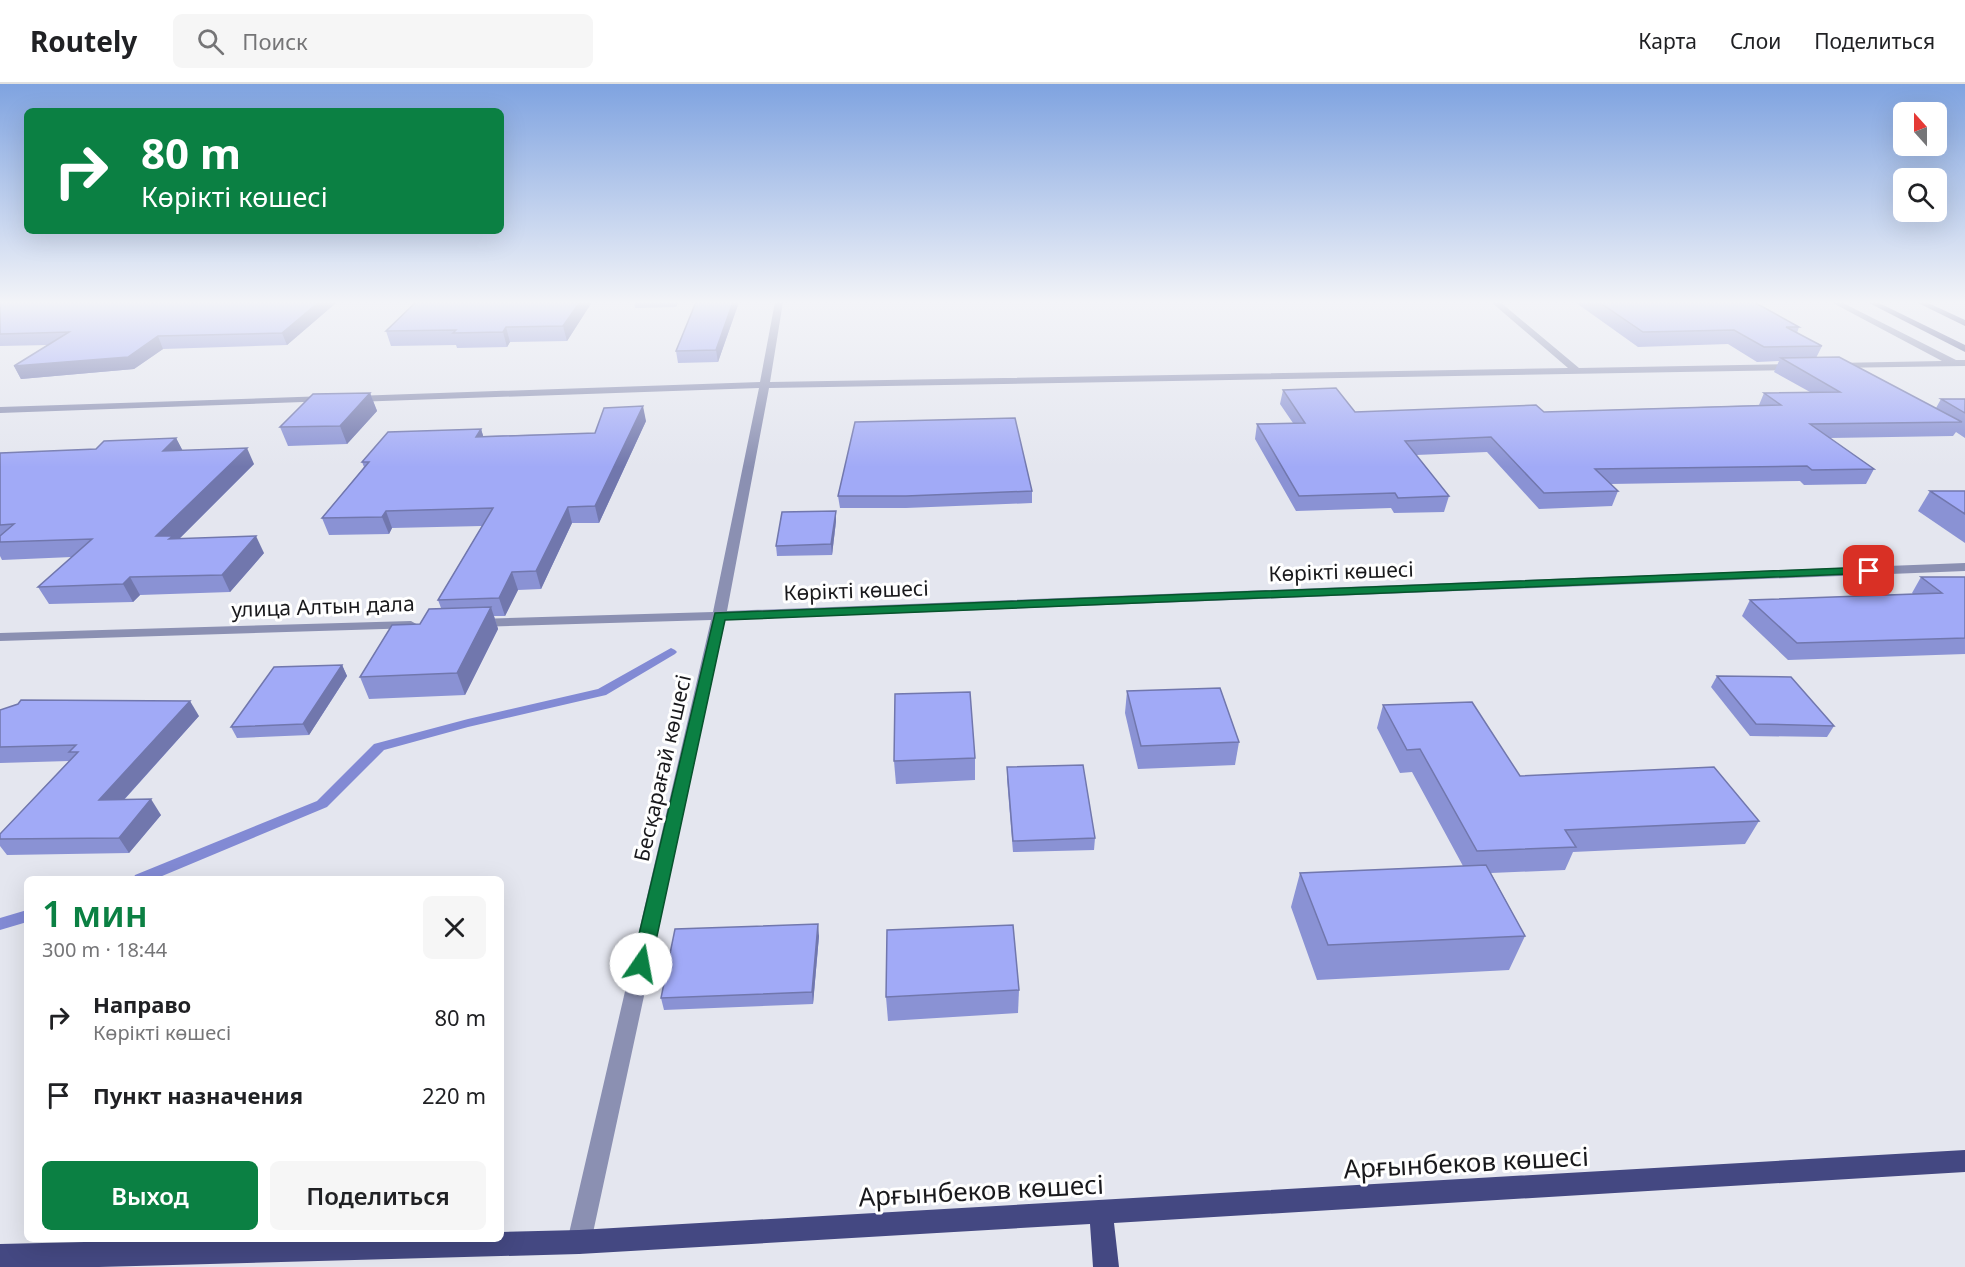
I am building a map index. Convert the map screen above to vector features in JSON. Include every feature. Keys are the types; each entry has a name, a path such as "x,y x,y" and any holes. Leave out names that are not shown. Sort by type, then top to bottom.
{"main road":[{"name":"Арғынбеков көшесі","path":"0,1257 579,1242 1965,1161"},
{"path":"1101,1212 1106,1267"}],"street":[{"name":"Бесқарағай көшесі","path":"579,1242 719,616 770,357"},
{"path":"1560,357 1578,372"},
{"path":"1942,357 1965,369"},
{"path":"1824,366 1965,363"},
{"path":"347,399 765,385 1812,366"},
{"path":"0,410 335,399"},
{"name":"Көрікті көшесі","path":"719,616 1965,567"},
{"path":"467,623 719,616"},
{"name":"улица Алтын дала","path":"0,637 432,624"}],"building":[{"path":"28,357 125,357 14,366"},
{"path":"1839,357 1962,422 1810,424 1874,469 1812,470 1807,466 1595,469 1618,491 1544,493 1491,437 1405,441 1449,496 1398,498 1395,493 1299,496 1257,424 1305,423 1283,390 1336,388 1355,412 1536,405 1544,412 1781,405 1764,393 1840,392 1781,358"},
{"path":"370,393 340,426 280,427 313,394"},
{"path":"1941,399 1965,399 1965,413"},
{"path":"643,406 595,506 568,507 536,571 512,572 499,598 438,600 493,508 386,511 382,517 322,518 369,462 362,462 388,432 481,429 476,437 595,433 604,408"},
{"path":"1015,418 1032,491 838,496 855,422"},
{"path":"176,438 163,451 247,448 156,536 173,536 169,539 256,536 222,575 130,577 123,584 38,587 92,539 0,542 0,536 14,524 0,525 0,453 96,449 104,441"},
{"path":"1930,491 1965,491 1965,514"},
{"path":"836,511 831,544 776,546 782,512"},
{"path":"1921,577 1965,577 1965,638 1797,643 1750,600 1942,593"},
{"path":"491,607 457,673 360,677 392,625 420,624 429,609"},
{"path":"342,665 303,724 231,727 274,667"},
{"path":"1717,676 1791,677 1834,726 1756,724"},
{"path":"1220,688 1239,742 1141,746 1127,691"},
{"path":"970,692 975,758 894,761 895,694"},
{"path":"21,700 190,701 99,800 151,799 119,838 0,839 0,834 78,752 69,752 76,745 0,747 0,710 18,704"},
{"path":"1472,702 1520,776 1714,767 1759,821 1565,830 1576,847 1477,851 1420,749 1407,750 1383,705"},
{"path":"1083,765 1095,838 1013,841 1007,767"},
{"path":"1486,865 1525,936 1328,945 1300,873"},
{"path":"818,924 812,992 661,998 675,929"},
{"path":"1013,925 1019,990 886,997 887,930"}],"waterway":[{"path":"147,876 322,804 379,747 468,723 602,692 671,652"},
{"path":"0,924 24,917"}],"route":[{"path":"641,964 719,616 1869,571"}]}
